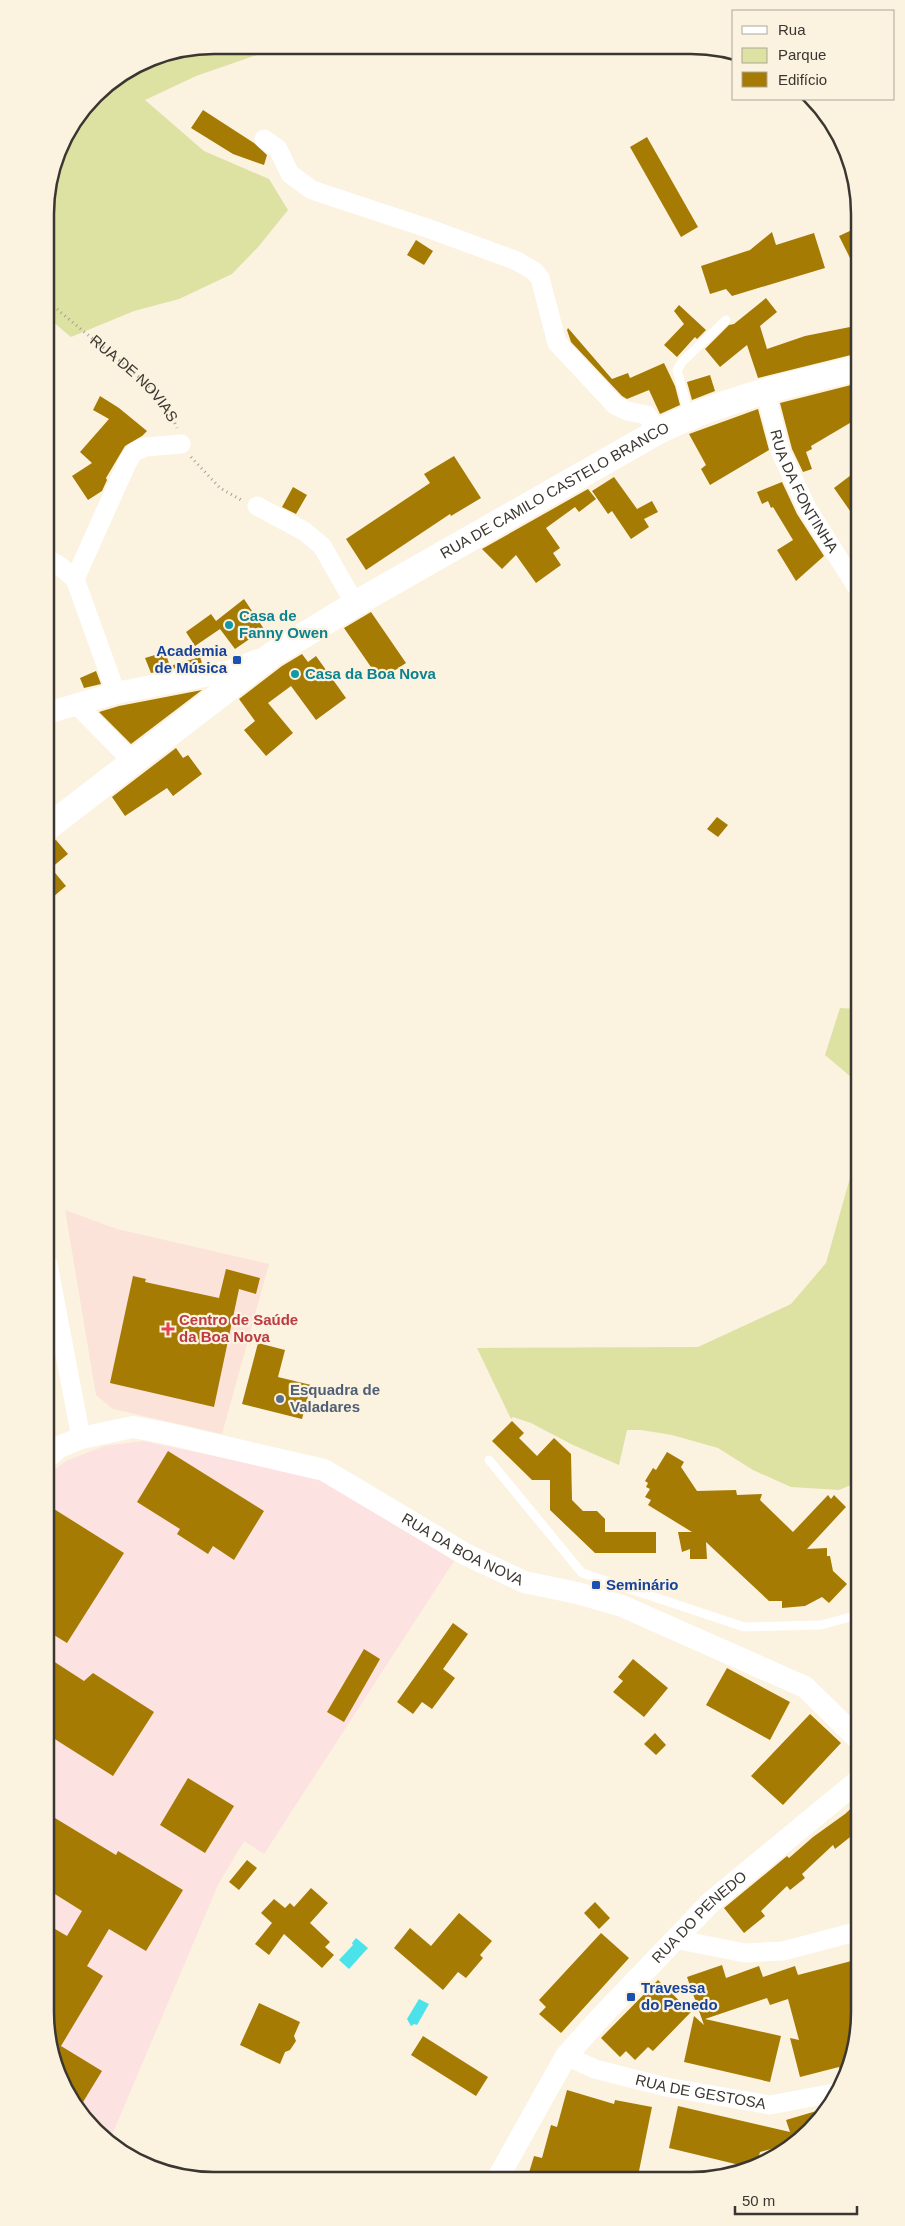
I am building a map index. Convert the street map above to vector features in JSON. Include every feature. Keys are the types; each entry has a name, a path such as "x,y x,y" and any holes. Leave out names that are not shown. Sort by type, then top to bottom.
{"main road":[{"name":"RUA DE CAMILO CASTELO BRANCO","path":"54,822 273,654 355,604 657,432 690,416 764,390 851,370"}],"street":[{"path":"264,139 278,149 290,174 312,190 428,228 517,261 534,271 540,278 557,343 616,405 627,411 647,415 657,432"},
{"name":"RUA DA FONTINHA","path":"764,390 781,454 807,508 851,578"},
{"path":"75,579 127,462 134,452 146,447 181,444"},
{"path":"257,506 304,531 322,546 355,604"},
{"path":"54,563 75,579 116,693"},
{"path":"54,711 116,693 231,671 273,654"},
{"path":"76,705 132,761"},
{"path":"54,1296 81,1438"},
{"name":"RUA DA BOA NOVA","path":"54,1447 81,1438 133,1427 324,1470 465,1554 524,1582 580,1583 622,1606 805,1687 851,1732"},
{"name":"RUA DO PENEDO","path":"501,2172 566,2056 674,1939 711,1902 851,1787"},
{"path":"674,1939 745,1953 783,1951 851,1933"},
{"name":"RUA DE GESTOSA","path":"566,2056 595,2069 666,2087 770,2105 828,2094"}],"lane":[{"path":"690,416 677,370 682,362 726,320"},
{"path":"489,1460 580,1583 744,1627 821,1625 851,1617"}],"path":[{"name":"RUA DE NOVIAS","path":"54,306 126,366 156,394 172,418 181,444 202,471 235,499 257,506"}],"shaded area":[{"name":"Centro de Saúde da Boa Nova","path":"65,1210 117,1229 269,1264 222,1434 113,1409 96,1395"},
{"path":"143,1441 323,1479 454,1561 264,1854 244,1841 218,1885 112,2136 100,2126 87,2110 66,2074 55,2034 54,2013 54,1470 66,1461 104,1446"}],"green space":[{"path":"203,54 260,54 196,76 145,100 204,151 269,179 288,210 259,246 232,274 179,299 134,311 71,337 54,323 54,203 59,172 66,152 87,116 108,93 152,66 172,59"},
{"path":"840,1008 851,1009 851,1077 825,1055"},
{"path":"851,1174 851,1485 839,1490 791,1487 753,1470 718,1448 672,1435 641,1430 627,1430 619,1465 573,1445 531,1423 513,1417 511,1419 477,1348 698,1347 791,1304 826,1263"}],"water":[{"path":"356,1938 368,1948 349,1969 339,1960 353,1945 352,1943"},
{"path":"419,1999 429,2004 417,2025 411,2026 407,2019"}],"building":[{"path":"203,110 254,143 267,155 264,165 233,154 191,128"},
{"path":"647,137 698,227 681,237 630,147"},
{"path":"851,230 851,260 839,236"},
{"path":"772,232 776,245 814,233 825,268 732,296 726,289 710,294 701,266 750,250"},
{"path":"416,240 433,251 424,265 407,255"},
{"path":"766,298 777,312 760,326 767,349 805,336 851,327 851,355 758,378 747,345 720,367 705,349 729,325 734,324"},
{"path":"679,305 706,330 697,339 695,337 677,357 664,345 684,324 674,311"},
{"path":"568,328 612,379 628,373 630,378 664,363 675,386 680,405 660,414 649,390 627,399 622,396 571,342"},
{"path":"710,375 715,391 692,400 687,382"},
{"path":"851,385 851,422 811,446 812,449 806,452 812,469 803,472 792,449 780,403"},
{"path":"100,396 119,408 147,431 125,446 106,478 107,480 102,491 88,500 72,476 92,463 80,452 109,419 93,410"},
{"path":"758,409 769,450 710,485 701,469 706,465 689,434"},
{"path":"454,456 481,498 451,516 450,514 366,570 346,539 430,483 424,474"},
{"path":"851,475 851,512 834,488"},
{"path":"614,477 637,509 652,501 658,512 644,519 649,527 631,539 612,511 608,514 592,491"},
{"path":"782,482 797,514 824,556 796,581 777,550 793,540 773,507 771,508 768,501 762,504 757,492"},
{"path":"293,487 307,495 296,514 282,507"},
{"path":"588,489 596,499 579,512 575,507 546,528 560,548 553,553 561,565 536,583 516,555 502,569 482,549"},
{"name":"Casa de Fanny Owen","path":"244,599 264,629 235,649 220,629 195,646 186,632 211,614 216,621"},
{"path":"371,612 406,663 380,680 344,628"},
{"path":"165,652 170,666 200,657 202,663 151,673 145,658"},
{"name":"Casa da Boa Nova","path":"302,654 308,662 316,656 346,698 316,720 291,686 268,703 293,733 266,756 244,730 255,721 239,699 282,666"},
{"path":"96,671 101,684 84,688 80,678"},
{"path":"202,690 131,744 99,712 119,706"},
{"path":"176,748 183,758 188,755 202,774 173,796 167,788 125,816 112,797"},
{"path":"717,817 728,825 718,837 707,829"},
{"path":"56,840 68,854 54,866 54,841"},
{"path":"54,872 66,886 54,896"},
{"path":"226,1269 260,1278 256,1294 239,1289 214,1407 110,1383 133,1276 146,1279 145,1282 219,1298"},
{"path":"258,1343 285,1350 278,1377 311,1385 302,1419 242,1404"},
{"path":"512,1421 524,1433 519,1438 537,1456 554,1438 571,1454 572,1500 583,1511 597,1511 605,1519 605,1532 656,1532 656,1553 595,1553 550,1510 550,1480 532,1480 492,1441"},
{"path":"168,1451 264,1511 234,1560 213,1546 208,1554 177,1534 180,1529 137,1502"},
{"path":"667,1452 684,1462 681,1467 697,1491 736,1490 737,1495 762,1494 760,1500 793,1532 828,1495 831,1499 834,1495 846,1507 807,1549 827,1548 827,1556 830,1556 833,1571 847,1584 829,1603 822,1597 805,1606 782,1608 782,1601 769,1601 706,1542 707,1559 690,1559 690,1549 682,1552 678,1532 692,1532 648,1505 651,1500 645,1497 650,1489 646,1487 648,1483 645,1481 653,1468 656,1470"},
{"path":"54,1509 124,1553 67,1643 54,1635"},
{"path":"453,1623 468,1634 443,1669 455,1678 432,1709 422,1702 413,1714 397,1702"},
{"path":"364,1649 380,1659 344,1722 327,1712"},
{"path":"633,1659 668,1688 644,1717 613,1692 623,1681 618,1677"},
{"path":"54,1662 84,1681 93,1673 154,1712 113,1776 54,1739"},
{"path":"727,1668 790,1702 770,1740 706,1705"},
{"path":"810,1714 841,1743 783,1805 751,1776"},
{"path":"655,1733 666,1745 656,1755 644,1744"},
{"path":"188,1778 234,1806 205,1853 160,1825"},
{"path":"851,1808 851,1836 835,1849 833,1845 802,1874 805,1878 790,1890 787,1886 761,1911 765,1916 744,1933 724,1908 787,1856 789,1858 813,1837"},
{"path":"54,1817 116,1855 118,1851 183,1890 146,1951 109,1929 87,1966 103,1976 61,2046 102,2071 82,2103 66,2074 59,2054 55,2034 54,2013 54,1928 67,1936 82,1911 54,1894"},
{"path":"247,1860 257,1868 239,1890 229,1882"},
{"path":"311,1888 328,1903 310,1923 330,1942 325,1947 334,1955 322,1968 284,1934 269,1955 255,1944 272,1923 261,1913 274,1899 285,1908 290,1903 294,1907"},
{"path":"595,1902 610,1918 599,1929 584,1913"},
{"path":"459,1913 492,1941 480,1955 483,1958 466,1978 458,1972 443,1990 394,1948 410,1928 431,1946"},
{"path":"601,1933 629,1958 561,2033 539,2014 546,2007 539,2000"},
{"path":"851,1961 851,2023 848,2044 840,2071 839,2067 800,2077 790,2038 799,2040 788,1999 770,2005 767,1998 705,2019 781,2036 770,2082 684,2062 694,2016 704,2025 687,1977 722,1965 726,1978 759,1966 763,1977 795,1966 798,1975"},
{"path":"658,1980 691,2012 653,2051 648,2047 635,2060 626,2051 620,2057 601,2038"},
{"path":"259,2003 300,2022 294,2036 296,2041 290,2050 285,2052 280,2064 240,2045"},
{"path":"423,2036 488,2077 476,2096 411,2055"},
{"path":"567,2090 614,2104 615,2100 652,2107 639,2172 529,2172 534,2156 542,2158 551,2125 557,2127"},
{"path":"678,2106 790,2132 786,2120 817,2111 805,2126 780,2145 760,2152 758,2158 740,2165 669,2148"}],"place":[{"name":"Casa de Fanny Owen","path":"229,625"},
{"name":"Academia de Música","path":"237,660"},
{"name":"Casa da Boa Nova","path":"295,674"},
{"name":"Centro de Saúde da Boa Nova","path":"168,1329"},
{"name":"Esquadra de Valadares","path":"280,1399"},
{"name":"Seminário","path":"596,1585"},
{"name":"Travessa do Penedo","path":"631,1997"}]}
